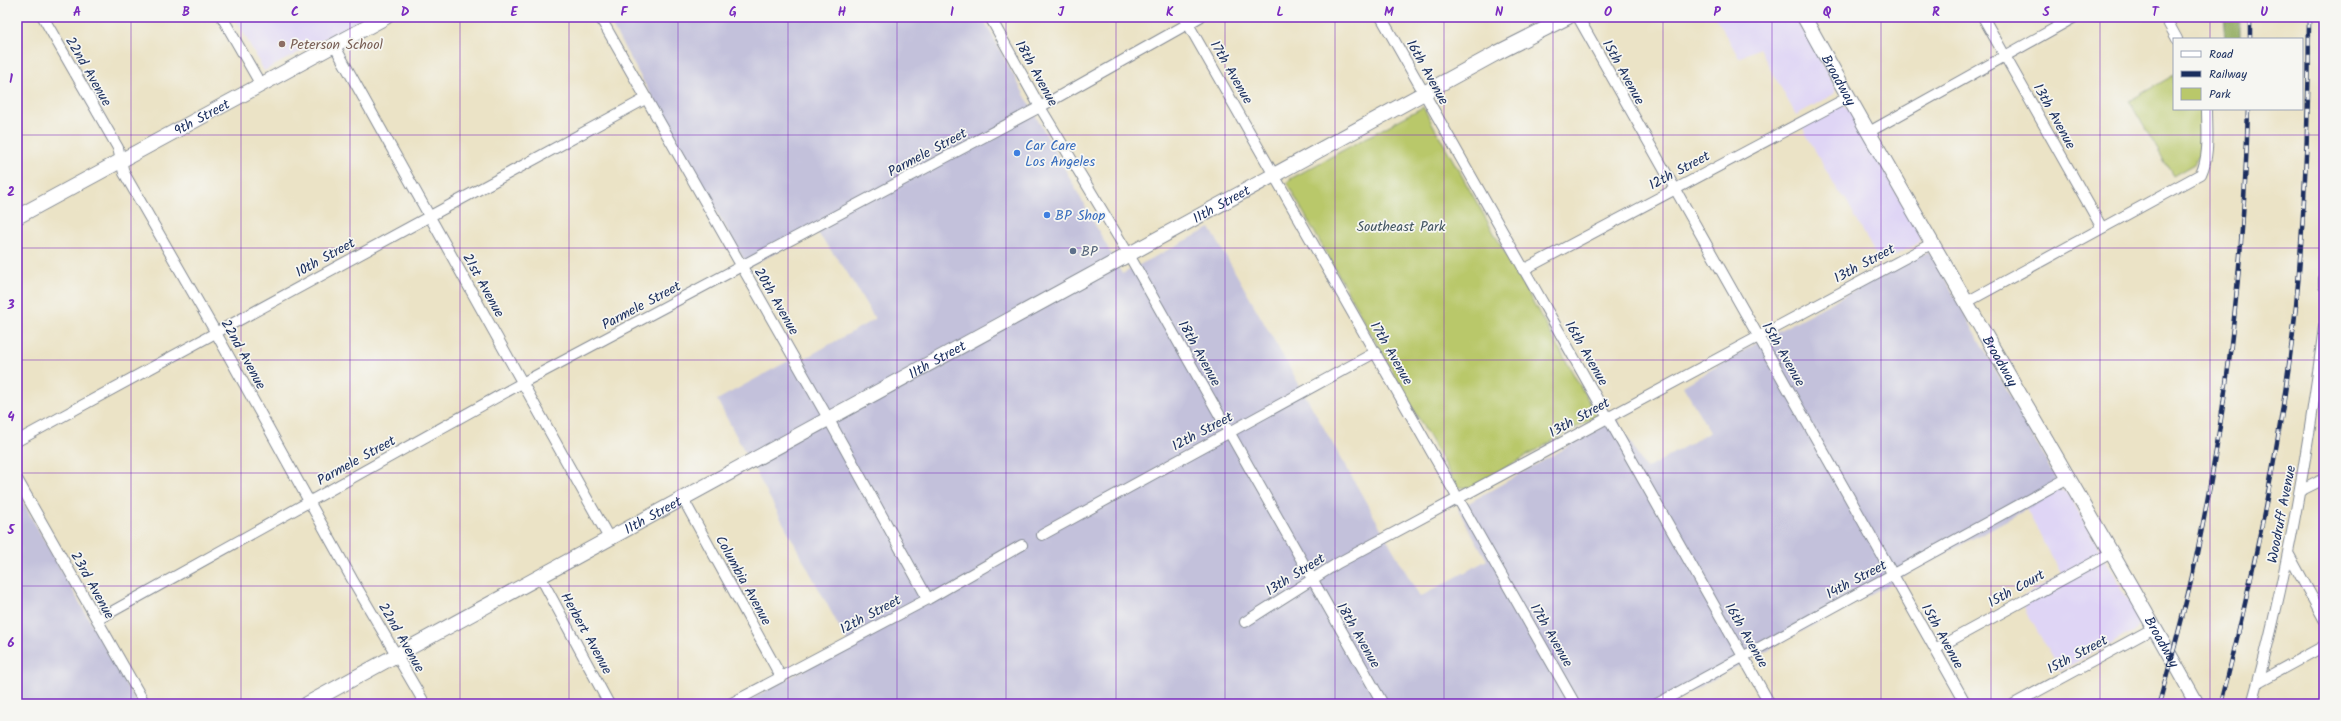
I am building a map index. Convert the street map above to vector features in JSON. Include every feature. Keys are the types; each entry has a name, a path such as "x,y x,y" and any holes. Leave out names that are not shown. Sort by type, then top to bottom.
{"main road":[{"name":"9th Street","path":"17,218 386,17"},
{"name":"11th Street","path":"307,704 682,497 1568,17"},
{"name":"Broadway","path":"1804,17 1931,244 2068,478 2197,704"}],"street":[{"name":"22nd Avenue","path":"43,17 118,148 124,173 216,333 352,579 425,704"},
{"path":"222,17 261,85"},
{"name":"20th Avenue","path":"600,17 828,418 928,599"},
{"name":"18th Avenue","path":"990,17 1040,107 1129,255 1383,704"},
{"name":"Parmele Street","path":"97,620 522,383 742,268 1040,107 1186,20 1200,17"},
{"name":"16th Avenue","path":"1381,17 1770,704"},
{"name":"15th Avenue","path":"1578,17 1966,704"},
{"name":"13th Avenue","path":"1983,17 2102,228"},
{"path":"1869,132 2075,17"},
{"path":"2165,17 2176,38"},
{"name":"17th Avenue","path":"1186,20 1575,704"},
{"name":"21st Avenue","path":"334,45 609,538"},
{"name":"12th Street","path":"1523,270 1674,188 1849,97"},
{"name":"10th Street","path":"17,440 647,98"},
{"path":"1965,303 2201,174 2204,168 2207,142 2207,110"},
{"name":"13th Street","path":"1245,622 1312,579 1757,336 1931,244"},
{"path":"2324,279 2324,286"},
{"name":"Woodruff Avenue","path":"2252,704 2289,555 2312,422 2324,327"},
{"name":"12th Street","path":"1042,535 1376,352"},
{"name":"14th Street","path":"1657,704 1894,576 2068,478"},
{"name":"23rd Avenue","path":"17,479 145,704"},
{"path":"2300,491 2324,479"},
{"name":"Columbia Avenue","path":"682,497 781,677"},
{"name":"12th Street","path":"730,704 928,599 1022,545"},
{"name":"15th Court","path":"1935,649 2111,553"},
{"path":"2289,555 2324,619"},
{"name":"Herbert Avenue","path":"540,576 609,704"},
{"name":"15th Street","path":"2014,704 2154,628"},
{"path":"2258,682 2324,646"}],"shaded area":[{"name":"Peterson School","path":"235,17 365,17 264,71"},
{"path":"607,17 982,17 1122,274 1210,228 1420,597 1487,560 1458,509 1617,419 1646,469 1710,432 1683,386 1776,332 1927,252 1933,257 2062,490 1668,704 742,704 849,645 717,400 790,360 793,365 875,319 845,269 817,232 748,267"},
{"path":"1716,17 1796,17 1834,84 1836,89 1834,94 1796,115 1759,48 1739,58"},
{"path":"1842,105 1849,109 1920,234 1919,243 1880,263 1845,198 1838,192 1801,125"},
{"path":"2058,490 2066,491 2139,618 2140,624 2134,631 2060,671 2019,599 2062,575 2026,509"},
{"path":"17,492 137,704 17,704"}],"green space":[{"path":"2223,17 2240,17 2240,38 2225,38"},
{"path":"2173,76 2173,110 2202,110 2200,154 2194,164 2173,176 2129,101"},
{"name":"Southeast Park","path":"1423,107 1596,414 1595,417 1470,488 1457,487 1287,183 1290,179"}],"railway":[{"path":"2250,17 2250,38"},
{"path":"2221,704 2245,606 2266,506 2290,356 2296,306 2304,198 2309,17"},
{"path":"2159,704 2190,587 2209,494 2218,439 2233,330 2243,220 2248,110"}],"place":[{"name":"Peterson School","path":"282,44"},
{"name":"Car Care Los Angeles","path":"1017,153"},
{"name":"BP Shop","path":"1047,215"},
{"name":"BP","path":"1073,251"}]}
